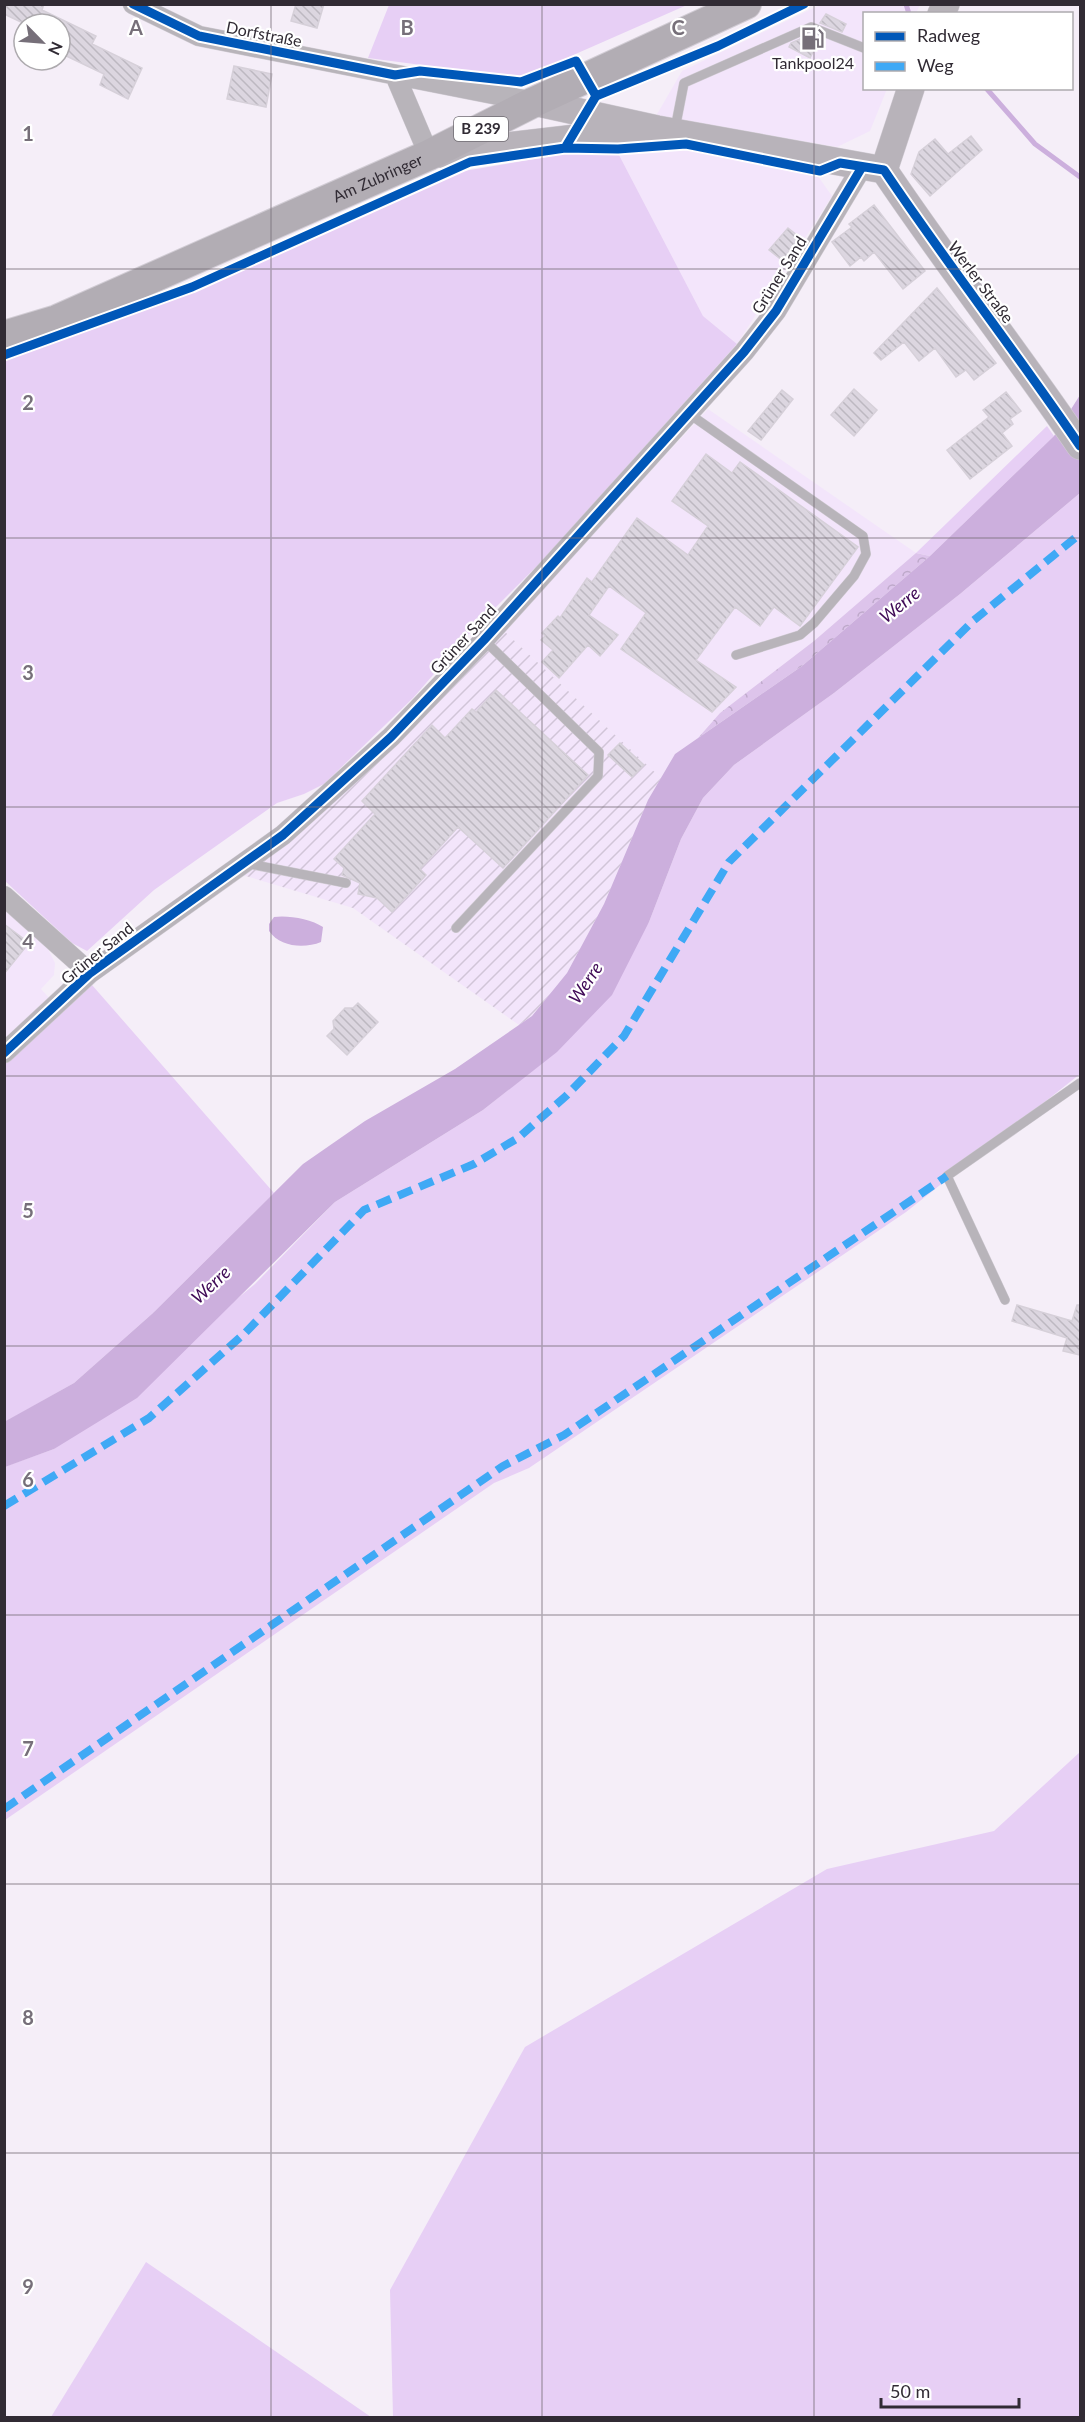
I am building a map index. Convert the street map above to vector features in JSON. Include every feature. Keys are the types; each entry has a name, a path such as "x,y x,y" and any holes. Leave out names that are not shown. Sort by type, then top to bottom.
{"main road":[{"name":"Am Zubringer","path":"4,336 57,320 429,155 534,102 746,4"},
{"path":"534,102 666,130 873,169 910,90"},
{"path":"429,155 666,130"},
{"name":"Werler Straße","path":"873,169 928,237 1080,446"}],"street":[{"name":"Dorfstraße","path":"133,4 198,36 534,102"},
{"path":"395,75 429,155"},
{"name":"Grüner Sand","path":"4,1053 90,973 283,835 366,760 484,640 688,413 776,311 873,169"},
{"path":"4,896 90,973"}],"lane":[{"path":"666,130 684,83 811,27 863,48"},
{"path":"688,413 863,536 866,554 854,576 814,623 800,635 736,655"},
{"path":"456,928 598,776 599,752 484,640"},
{"path":"243,863 346,883"},
{"path":"1005,1300 947,1176 1080,1083"}],"shaded area":[{"path":"389,4 687,5 521,78 368,58"},
{"path":"820,5 920,5 916,12 863,12 863,90 887,90 870,131 837,147 656,116 682,71"},
{"path":"681,147 815,172 832,196 737,344 703,316 619,155"},
{"path":"582,151 619,155 703,316 737,344 543,560 467,636 413,698 324,784 277,803 154,890 87,951 72,943 5,881 4,358 176,297 458,172"},
{"path":"708,409 916,553 814,641 720,713 698,738 675,754 661,778 504,631"},
{"path":"1047,426 1054,436 930,556 916,553"},
{"path":"1080,493 1080,1074 906,1212 529,1468 494,1483 5,1820 4,1467 54,1449 255,1284 335,1202 483,1110 557,1051 649,922 681,839 703,798 734,765 834,693 960,594"},
{"path":"504,631 661,778 648,800 604,904 567,973 532,1016 519,1025 353,908 236,873"},
{"path":"5,904 42,937 55,963 54,975 41,989 51,1000 5,1045"},
{"path":"92,985 274,1193 153,1313 74,1383 5,1422 4,1063"},
{"path":"1080,1752 1080,2417 393,2417 390,2290 525,2047 827,1869 994,1831"},
{"path":"146,2262 371,2417 51,2417"}],"green space":[{"path":"916,553 930,556 802,666 698,738 720,713 814,641"}],"water":[{"name":"Werre","path":"1080,395 1080,493 960,594 834,693 734,765 703,798 681,839 649,922 612,995 557,1052 483,1110 335,1202 137,1398 54,1449 5,1467 4,1422 74,1383 153,1313 303,1164 365,1121 455,1069 532,1016 567,973 604,904 648,800 675,754 802,666 930,556 1054,436"},
{"path":"274,917 299,918 318,924 323,927 321,942 300,946 279,940 269,931 269,924"}],"building":[{"path":"4,4 44,4 42,10 46,12 12,12 12,18 4,14"},
{"path":"296,4 324,4 317,28 291,21"},
{"path":"826,14 846,24 842,32 820,23"},
{"path":"72,24 96,36 92,44 142,68 128,99 100,85 104,74 72,59"},
{"path":"811,34 820,38 810,58 789,47 791,43"},
{"path":"234,66 272,74 266,107 227,99"},
{"path":"971,136 982,150 930,196 911,174 919,152 935,139 948,154"},
{"path":"874,205 925,271 903,289 874,252 864,261 861,257 850,266 832,242 852,227 849,224"},
{"path":"788,228 802,239 783,261 769,250"},
{"path":"937,288 996,363 974,380 966,370 956,377 935,348 919,361 904,342 881,360 874,353"},
{"path":"854,389 877,410 854,436 831,415"},
{"path":"782,390 793,399 761,440 748,431"},
{"path":"1006,392 1021,411 1010,419 1013,424 1002,433 1012,446 970,479 947,450 989,417 983,410"},
{"path":"706,454 732,473 740,462 858,547 800,626 774,607 760,626 735,607 696,660 736,687 712,712 621,649 646,613 609,586 589,615 618,635 600,656 588,645 559,678 542,662 553,650 541,640 545,636 542,633 558,616 560,618 587,578 592,582 637,518 688,555 708,526 672,501"},
{"path":"496,690 588,775 503,868 458,827 420,869 426,875 392,912 377,898 358,894 360,883 342,875 344,868 334,859 375,814 362,801 432,725 445,738 472,709 476,712"},
{"path":"620,743 644,765 632,777 608,755"},
{"path":"4,924 29,943 4,974"},
{"path":"358,1003 378,1022 347,1055 327,1036 334,1029 333,1021 345,1008 353,1008"},
{"path":"1017,1305 1072,1321 1077,1305 1080,1305 1080,1355 1063,1351 1067,1338 1012,1321"}],"waterway":[{"path":"906,4 908,12"},
{"path":"988,90 1035,144 1080,177"}],"marked path":[{"path":"4,1506 149,1418 245,1333 364,1210 474,1164 518,1138 566,1096 624,1036 729,862 973,621 1080,534"},
{"path":"4,1809 503,1466 564,1435 947,1176"}],"cycle path":[{"path":"133,4 199,36 395,75 420,71 521,82 576,61 596,96"},
{"path":"565,148 596,96 718,46 804,4"},
{"path":"4,355 192,287 470,162 565,148 618,149 686,144 820,171 840,163 884,170 1080,446"},
{"path":"4,1053 90,973 283,835 391,737 484,640 744,352 776,311 862,167"}],"place":[{"name":"Tankpool24","path":"813,38"}]}
